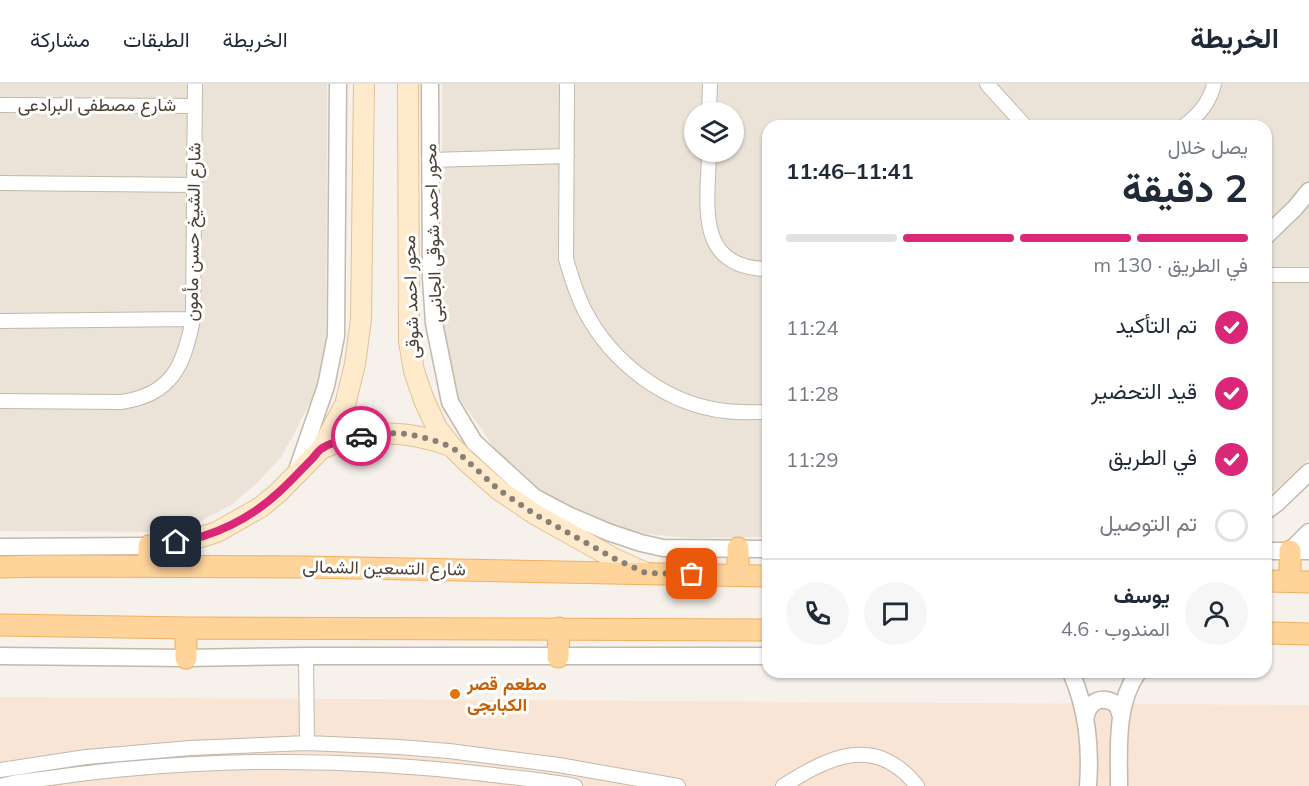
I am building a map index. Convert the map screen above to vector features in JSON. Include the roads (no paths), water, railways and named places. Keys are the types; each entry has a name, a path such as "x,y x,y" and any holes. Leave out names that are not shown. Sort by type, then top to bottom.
{"main road":[{"path":"149,556 217,532 261,507 321,449 345,405 355,364 361,319 364,84"},
{"name":"محور احمد شوقى","path":"408,84 409,341 414,371 437,428 452,447 499,490 536,515 617,560 646,573"},
{"path":"321,449 342,440 386,433 408,434 452,447"},
{"path":"738,549 738,575"},
{"path":"1272,581 1299,581 1300,551"},
{"name":"شارع التسعين الشمالى","path":"0,567 149,556 306,567 762,576"},
{"path":"0,625 762,630"},
{"path":"186,628 186,658"},
{"path":"558,657 559,628"},
{"path":"1272,633 1309,634"}],"street":[{"name":"شارع الشيخ حسن مأمون","path":"0,401 121,402 136,400 154,393 170,380 188,343 193,319 195,84"},
{"path":"296,475 326,386 336,336 338,84"},
{"name":"محور احمد شوقى الجانبى","path":"430,84 429,160 434,324 450,402 474,442 534,497 608,532 663,548 762,549"},
{"path":"567,84 566,258 573,285 595,329 620,358 646,380 665,392 695,404 726,411 762,411"},
{"path":"709,102 710,84"},
{"path":"987,84 1020,120"},
{"path":"1191,120 1208,101 1214,84"},
{"name":"شارع مصطفى البرادعى","path":"0,105 195,106"},
{"path":"429,160 567,156"},
{"path":"709,162 708,223 716,246 725,256 739,264 762,268"},
{"path":"0,183 195,185"},
{"path":"1272,230 1309,191"},
{"path":"1272,275 1309,275"},
{"path":"0,321 193,319"},
{"path":"1272,507 1309,472"},
{"path":"1272,550 1300,551 1309,532"},
{"path":"0,547 149,556"},
{"path":"0,656 762,657"},
{"path":"306,656 307,743"},
{"path":"1073,678 1086,716 1090,762 1088,786"},
{"path":"1119,786 1121,716 1126,696 1135,678"},
{"path":"1086,716 1090,705 1095,701 1107,699 1117,705 1121,716"},
{"path":"0,770 86,758 190,748 307,743 449,751 559,765 678,786"},
{"path":"190,748 191,764"},
{"path":"783,786 831,759 859,755 888,761 904,772 917,786"},
{"path":"0,786 124,769 278,761 352,763 447,770 575,786"}],"place":[{"name":"مطعم قصر الكبابجى","path":"455,694"}]}
